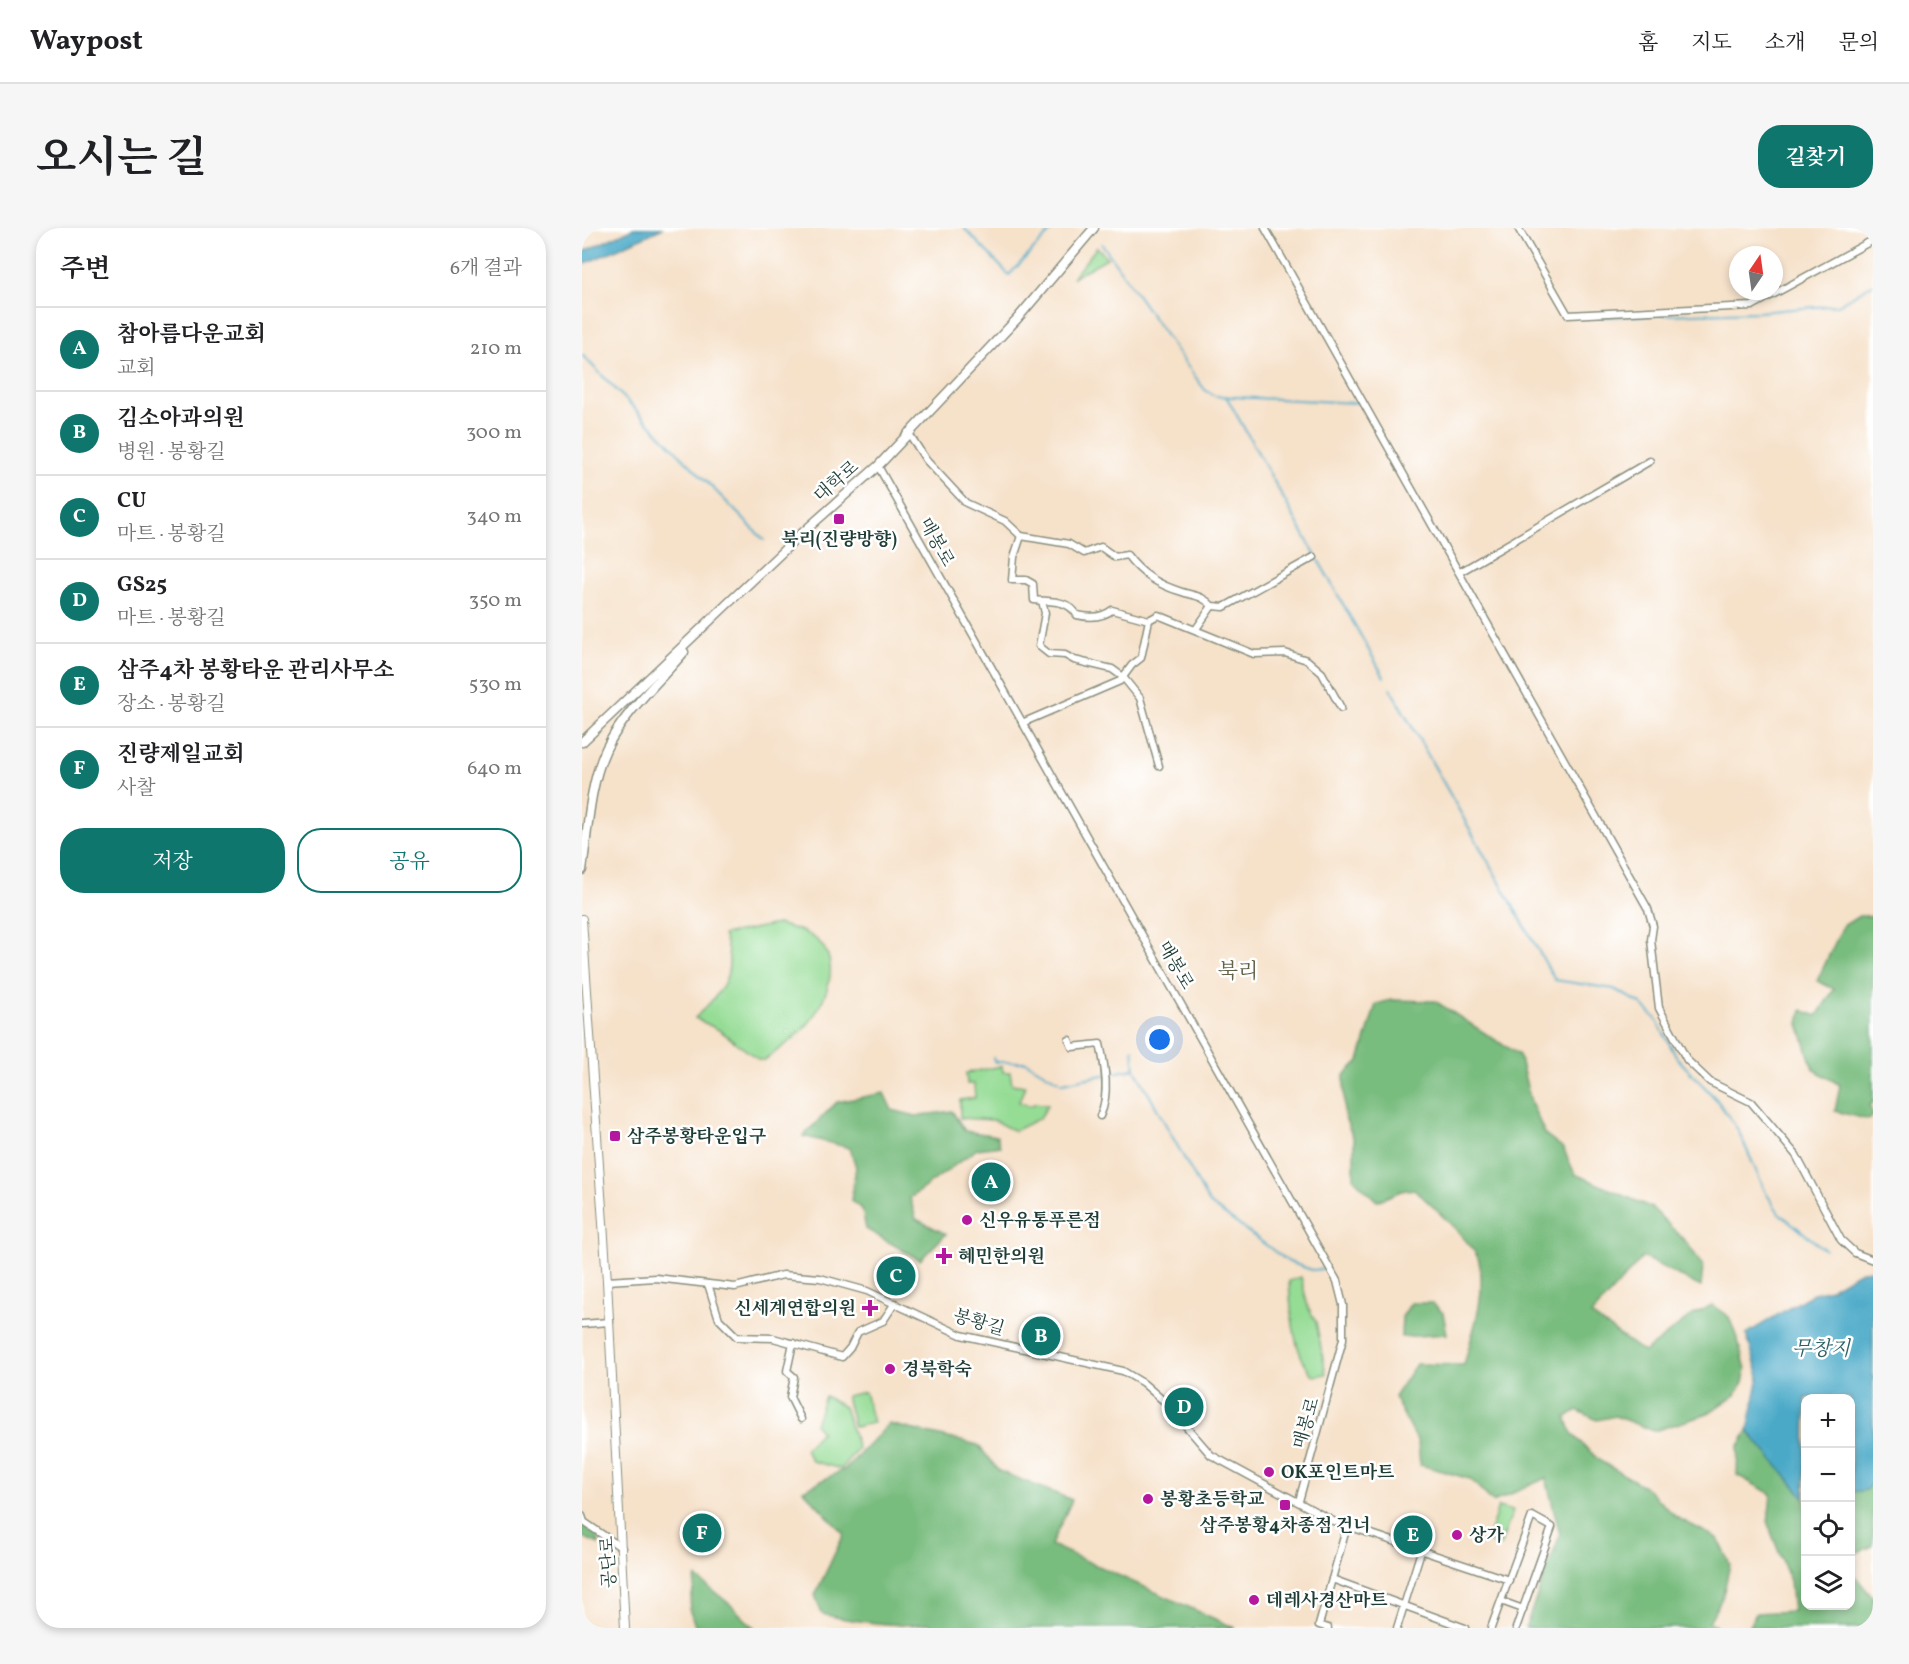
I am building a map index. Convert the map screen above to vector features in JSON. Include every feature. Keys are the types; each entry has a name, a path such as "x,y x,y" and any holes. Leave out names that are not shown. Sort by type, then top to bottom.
{"main road":[{"name":"대학로","path":"582,742 709,621 878,466 1017,319 1094,228"},
{"path":"582,870 591,799 607,747 629,713 709,621"}],"street":[{"path":"1265,228 1648,909 1653,926 1651,940 1659,1008 1670,1033 1687,1060 1710,1082 1751,1102 1796,1155 1841,1240 1855,1253 1873,1260"},
{"path":"1518,228 1568,315 1752,306 1873,240"},
{"path":"908,432 926,460 966,502 1005,521 1021,536 1069,543 1084,553 1101,547 1115,557 1127,555 1140,572 1150,579 1206,598 1212,606 1224,607 1314,557"},
{"path":"1460,572 1650,461"},
{"name":"매봉로","path":"878,466 1329,1262 1343,1305 1343,1339 1299,1501"},
{"path":"1021,536 1014,557 1012,580 1026,579 1033,584 1034,600 1052,599 1072,607 1077,615 1085,617 1104,616 1112,610 1149,620 1158,615 1254,654 1264,656 1285,653 1307,660 1322,673 1341,708"},
{"path":"1042,601 1045,614 1039,646 1042,651 1112,669 1123,677 1140,698 1159,766"},
{"path":"1196,629 1212,606"},
{"path":"1022,723 1120,681 1141,658 1149,620"},
{"name":"공단로","path":"582,919 610,1322 625,1628"},
{"path":"582,1038 589,1029"},
{"path":"1070,1044 1100,1044 1105,1072 1104,1107 1100,1116"},
{"name":"봉황길","path":"607,1281 656,1278 735,1287 773,1276 795,1275 834,1281 895,1303 961,1335 1131,1375 1166,1403 1211,1455 1347,1526 1509,1580"},
{"path":"708,1284 719,1319 737,1337 773,1338 842,1356 850,1348 858,1332 883,1321 895,1303"},
{"path":"582,1324 610,1322"},
{"path":"793,1343 787,1371 794,1377 790,1396 801,1419"},
{"path":"582,1516 584,1522 622,1548"},
{"path":"1491,1628 1532,1516 1552,1527 1516,1628"},
{"path":"1328,1628 1319,1625 1347,1526"},
{"path":"1396,1628 1421,1551"},
{"path":"1332,1579 1465,1628"},
{"path":"1501,1601 1523,1609"}],"green space":[{"path":"1097,247 1107,258 1072,278"},
{"path":"1859,916 1873,916 1873,1103 1869,1105 1873,1115 1869,1120 1835,1111 1840,1085 1813,1069 1799,1024 1802,1010 1817,1016 1834,989 1817,981 1843,926"},
{"path":"777,924 806,933 820,943 830,961 829,982 817,1012 806,1026 796,1037 765,1060 759,1060 719,1030 695,1018 713,999 725,981 729,961 723,935"},
{"path":"1391,1000 1435,1001 1519,1055 1531,1102 1545,1134 1563,1148 1575,1174 1652,1208 1687,1243 1703,1266 1701,1287 1643,1257 1591,1315 1644,1352 1694,1314 1712,1305 1729,1317 1746,1369 1743,1382 1736,1395 1705,1415 1654,1431 1615,1416 1597,1420 1577,1410 1566,1417 1572,1434 1600,1461 1644,1486 1676,1517 1717,1538 1730,1564 1723,1596 1709,1622 1719,1628 1525,1628 1560,1535 1546,1478 1493,1502 1470,1479 1420,1465 1418,1442 1394,1397 1416,1364 1464,1365 1478,1314 1481,1274 1479,1261 1469,1244 1414,1189 1401,1191 1377,1201 1354,1179 1354,1140 1344,1115 1344,1075 1359,1061 1376,1004"},
{"path":"1002,1066 1003,1072 1010,1072 1012,1084 1025,1086 1019,1102 1030,1106 1036,1103 1048,1105 1040,1118 1014,1131 993,1120 960,1118 960,1100 975,1098 974,1084 967,1084 966,1073"},
{"path":"884,1093 892,1110 916,1116 952,1111 965,1131 997,1136 1000,1146 977,1149 910,1198 916,1219 946,1234 920,1260 866,1229 862,1209 851,1201 856,1167 850,1148 803,1136 837,1102"},
{"path":"1301,1277 1308,1307 1316,1322 1326,1374 1314,1376 1301,1356 1297,1344 1289,1281"},
{"path":"1411,1303 1432,1303 1443,1313 1447,1334 1401,1337 1402,1317"},
{"path":"865,1392 873,1423 854,1427 846,1396"},
{"path":"825,1396 844,1407 858,1448 841,1469 812,1461 805,1449 821,1432 815,1424"},
{"path":"889,1424 978,1445 999,1471 1072,1500 1051,1545 1235,1628 934,1628 929,1623 906,1625 876,1623 822,1614 815,1595 844,1534 803,1490 845,1469"},
{"path":"1748,1431 1801,1493 1801,1610 1855,1610 1855,1576 1873,1598 1873,1628 1748,1628 1756,1613 1793,1611 1790,1581 1768,1524 1771,1494 1737,1475 1738,1447"},
{"path":"1873,1481 1873,1546 1855,1553 1855,1491 1866,1490"},
{"path":"1498,1507 1513,1511 1500,1546 1487,1541"},
{"path":"582,1522 598,1534 599,1544 582,1537"},
{"path":"696,1577 731,1605 754,1628 696,1628 689,1609"}],"water":[{"path":"634,228 663,228 582,265 582,252"},
{"name":"무창지","path":"1873,1270 1873,1481 1866,1490 1855,1491 1855,1394 1801,1394 1801,1493 1748,1431 1759,1376 1746,1334 1814,1293 1830,1289 1861,1271"}],"waterway":[{"path":"964,228 1009,275 1054,228"},
{"path":"1102,244 1205,390 1215,396 1357,403"},
{"path":"1594,317 1759,312 1838,305 1873,284"},
{"path":"582,355 764,540"},
{"path":"1226,396 1384,677"},
{"path":"1390,688 1555,980 1614,989 1640,1003 1656,1019 1677,1058 1717,1100 1738,1130 1766,1193 1779,1213 1825,1250"},
{"path":"1133,1049 1135,1069 1209,1203 1289,1262 1312,1270 1324,1269"},
{"path":"993,1058 995,1062 1026,1062 1062,1083 1134,1069"}],"place":[{"name":"북리(진량방향)","path":"839,519"},
{"name":"삼주봉황타운입구","path":"615,1136"},
{"name":"참아름다운교회","path":"991,1182"},
{"name":"신우유통푸른점","path":"967,1220"},
{"name":"혜민한의원","path":"944,1256"},
{"name":"CU","path":"896,1276"},
{"name":"신세계연합의원","path":"870,1308"},
{"name":"김소아과의원","path":"1041,1336"},
{"name":"경북학숙","path":"890,1369"},
{"name":"GS25","path":"1184,1407"},
{"name":"OK포인트마트","path":"1269,1472"},
{"name":"봉황초등학교","path":"1148,1499"},
{"name":"삼주봉황4차종점 건너","path":"1285,1505"},
{"name":"진량제일교회","path":"702,1533"},
{"name":"삼주4차 봉황타운 관리사무소","path":"1413,1535"},
{"name":"상가","path":"1457,1535"},
{"name":"데레사경산마트","path":"1254,1600"}],"district":[{"name":"북리","path":"1238,971"}]}
